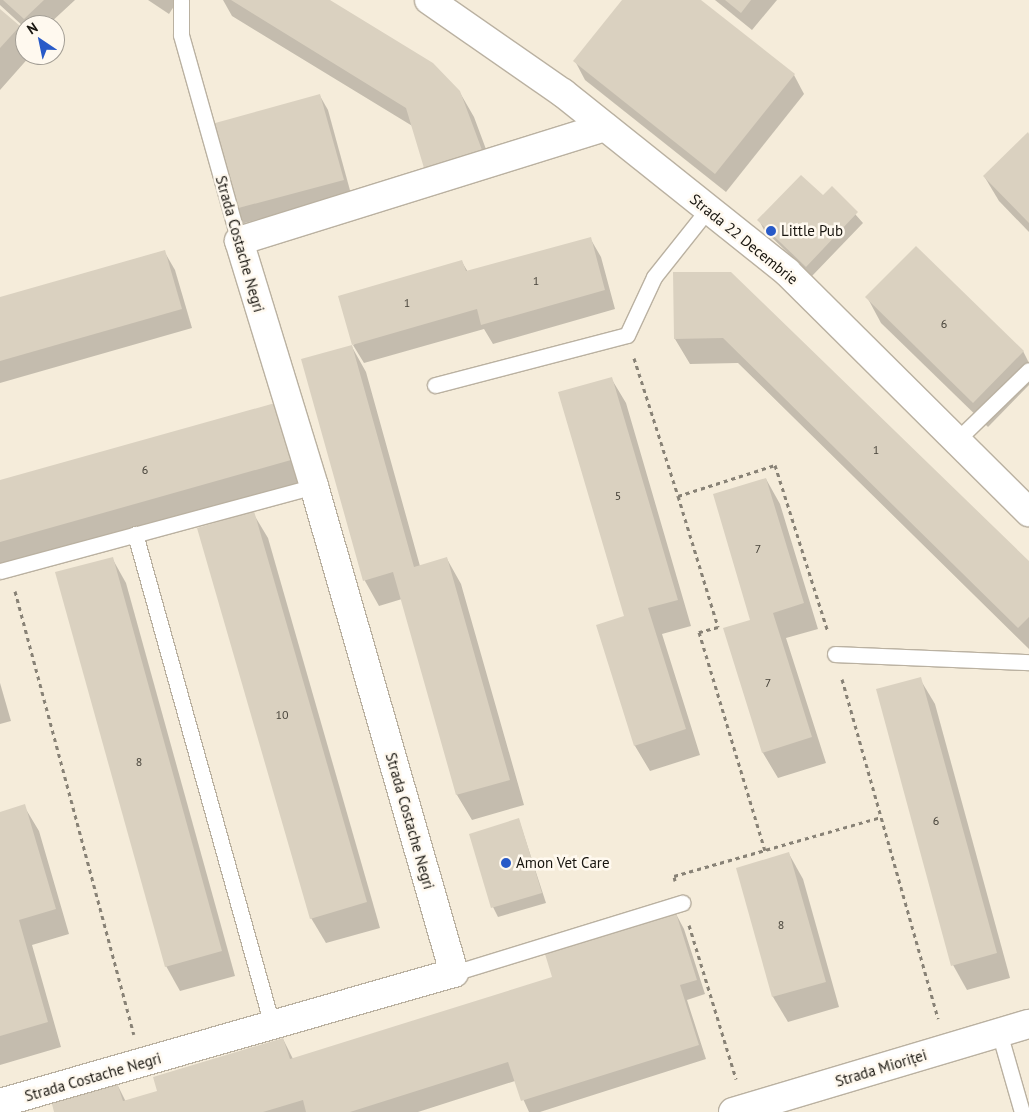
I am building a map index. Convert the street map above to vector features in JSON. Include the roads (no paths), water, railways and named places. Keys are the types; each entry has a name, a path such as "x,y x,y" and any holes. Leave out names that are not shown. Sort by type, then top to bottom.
{"street":[{"name":"Strada 22 Decembrie","path":"429,0 555,88 787,272 1029,512"},
{"path":"238,240 605,127"},
{"name":"Strada Costache Negri","path":"0,1103 454,973 314,486 238,240"},
{"name":"Strada Mioriței","path":"739,1110 1029,1024"}],"lane":[{"name":"Strada Costache Negri","path":"181,0 181,35 238,240"},
{"path":"435,385 627,335 654,277 708,209"},
{"path":"957,440 1029,370"},
{"path":"4,570 314,486"},
{"path":"135,534 272,1025"},
{"path":"835,654 1029,662"},
{"path":"454,973 682,903"},
{"path":"999,1032 1022,1112"}],"place":[{"name":"Little Pub","path":"771,231"},
{"name":"Amon Vet Care","path":"506,863"}]}
